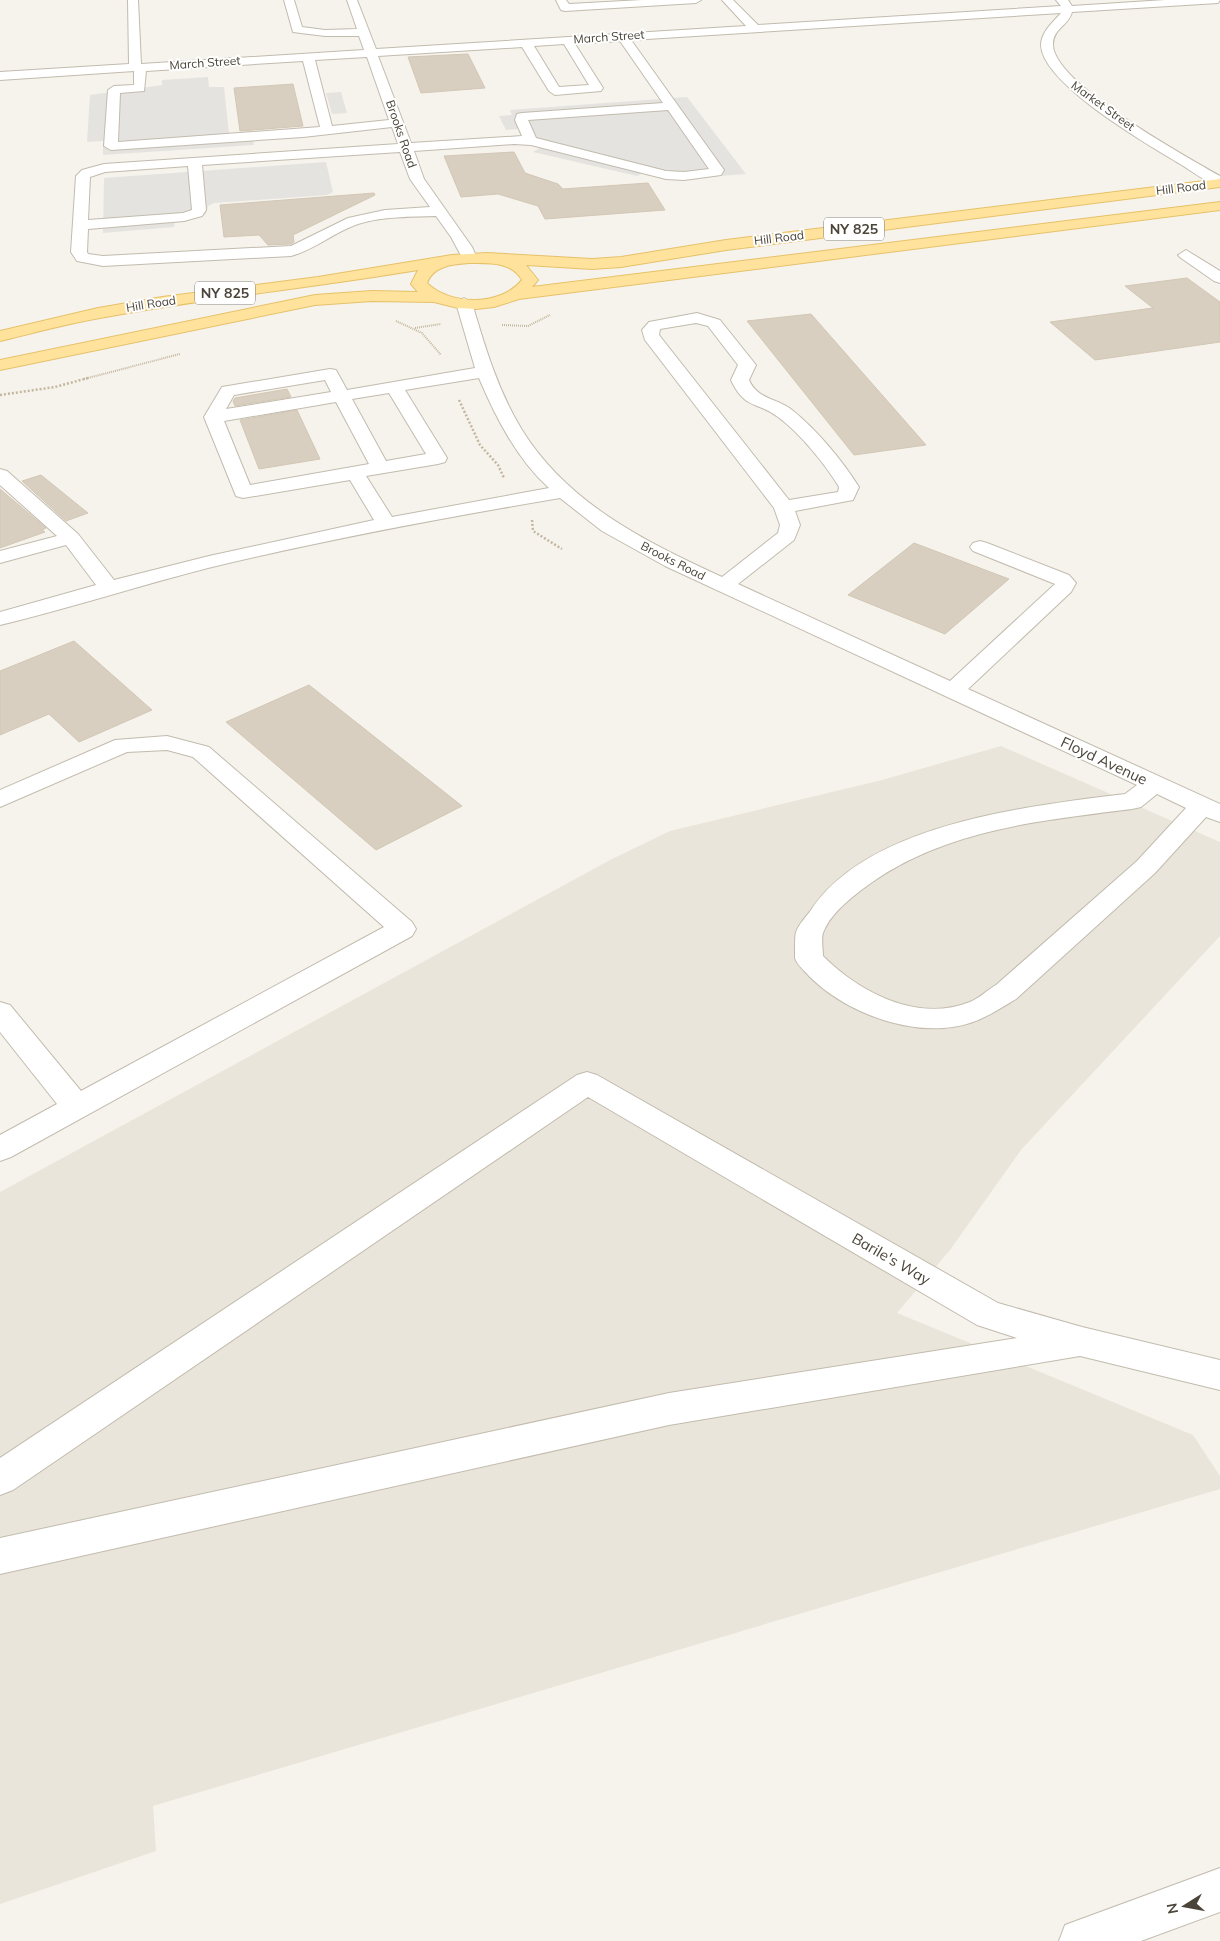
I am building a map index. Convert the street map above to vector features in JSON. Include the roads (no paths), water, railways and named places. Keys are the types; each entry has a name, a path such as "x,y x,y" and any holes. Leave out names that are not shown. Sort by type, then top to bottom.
{"main road":[{"name":"Hill Road","path":"487,258 586,264 621,262 726,245 1220,183"},
{"name":"Hill Road","path":"517,294 1220,206"},
{"name":"NY 825","path":"452,260 487,258"},
{"path":"487,258 518,266 527,272 530,280 527,287 517,294"},
{"name":"Hill Road","path":"0,336 98,312 318,282 452,260"},
{"path":"433,297 423,291 418,284 420,277 432,267 452,260"},
{"name":"NY 825","path":"433,297 464,303 502,300 517,294"},
{"name":"Hill Road","path":"0,365 315,300 372,296 433,297"}],"street":[{"path":"133,0 140,88 114,90 111,146 397,123"},
{"path":"288,0 297,30 325,33 364,32"},
{"name":"Brooks Road","path":"352,0 417,179 428,198 463,242 469,258"},
{"path":"560,0 566,8 696,0"},
{"path":"727,0 754,28"},
{"name":"March Street","path":"0,76 1005,13 1064,5 1218,0"},
{"path":"1005,13 1048,42 1048,37 1066,14 1064,5"},
{"path":"440,211 365,218 342,225 312,246 291,251 103,261 82,258 79,252 82,180 86,173 104,168 493,140 531,141 666,175 684,176 716,172 717,170 623,37"},
{"path":"526,43 554,91 598,88 567,40"},
{"name":"Market Street","path":"1048,42 1047,47 1056,68 1078,90 1220,183"},
{"path":"308,56 327,130"},
{"path":"531,141 521,120 522,117 672,106"},
{"path":"80,225 184,217 197,213 200,210 195,162"},
{"path":"1186,255 1220,278"},
{"name":"Brooks Road","path":"464,303 475,347 496,402 526,451 562,492 609,527 672,562 988,706"},
{"path":"723,586 787,536 790,524 784,507 651,336 650,330 655,325 697,318 714,323 747,366 740,380 742,386 755,402 776,408 790,418 849,487 846,496 840,498 784,507"},
{"path":"394,387 438,458 243,492 213,417 484,372"},
{"path":"341,396 380,468"},
{"path":"355,473 385,522"},
{"path":"0,475 71,538 109,588"},
{"path":"0,619 109,588 284,544 385,522 562,492"},
{"path":"0,557 71,538"},
{"path":"954,690 1064,588 1066,584 1062,579 980,547"},
{"name":"Floyd Avenue","path":"988,706 1211,811"},
{"path":"0,799 122,745 167,743 201,752 403,929 0,1149"},
{"path":"1154,785 1132,801 1031,814 946,835 903,851 866,873 832,900 809,934 809,959 838,985 889,1012 919,1018 950,1017 980,1008 1006,992 1211,811"},
{"path":"0,1012 77,1107"},
{"name":"Barile's Way","path":"0,1478 587,1083 989,1315 1082,1342 1220,1376"},
{"path":"0,1556 669,1409 1082,1342"},
{"path":"1087,1940 1220,1890"}]}
